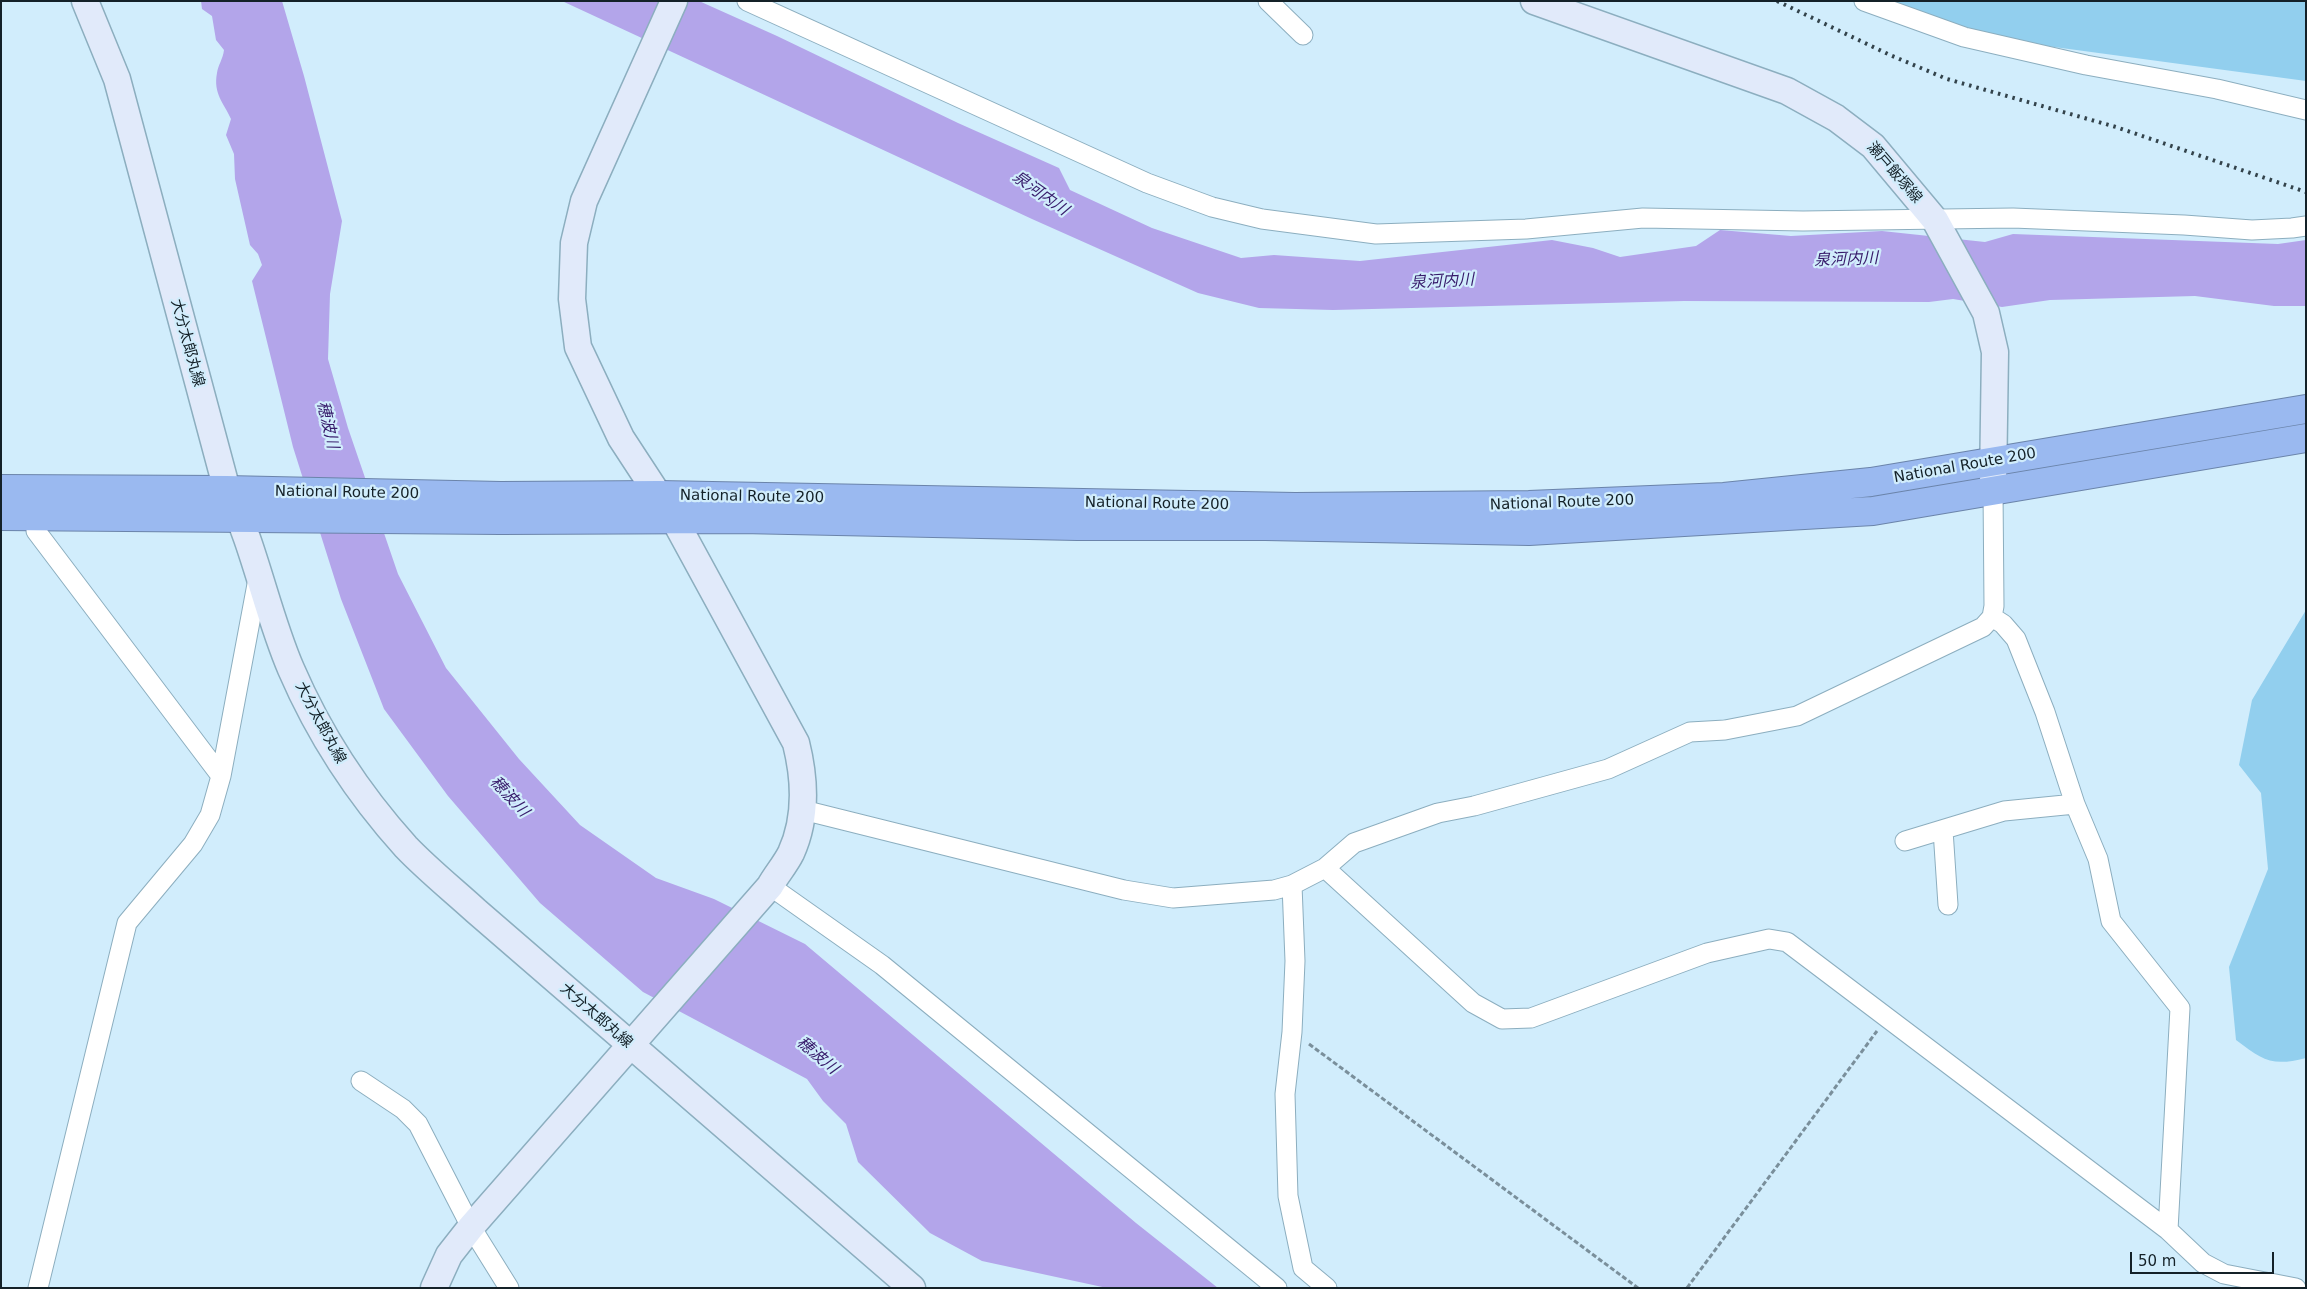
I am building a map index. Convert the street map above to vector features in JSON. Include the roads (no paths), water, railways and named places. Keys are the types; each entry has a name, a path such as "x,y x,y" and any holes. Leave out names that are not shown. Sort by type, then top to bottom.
{"highway":[{"name":"National Route 200","path":"501,508 659,495 1295,507 1529,505 1724,497 1871,482 2306,409"},
{"name":"National Route 200","path":"1,516 252,508 501,508 674,519 1529,531 1873,511 2306,438"},
{"name":"National Route 200","path":"1,489 227,490 252,508"}],"main road":[{"name":"大分太郎丸線","path":"85,1 117,79 227,490"},
{"path":"434,1288 449,1255 471,1228 770,886 791,853 803,810 803,769 796,743 674,519 621,438 578,347 572,300 574,243 584,201 651,56 674,1"},
{"name":"瀬戸飯塚線","path":"1534,1 1787,92 1836,118 1873,146 1935,220 1986,313 1995,352 1993,490"},
{"name":"大分太郎丸線","path":"252,508 258,579 291,669 339,761 407,847 476,911 636,1040 912,1288"}],"street":[{"path":"747,1 1147,183 1212,207 1262,219 1376,234 1526,229 1644,218 1803,221 2013,218 2184,225 2252,230 2306,226"},
{"path":"1268,1 1303,35"},
{"path":"1864,1 1964,37 2086,64 2217,89 2306,110"},
{"path":"803,810 1124,890 1173,898 1274,890 1292,885 1325,868 1354,843 1438,813 1474,806 1608,769 1690,732 1725,730 1796,716 1983,627 1992,617 1994,606 1993,490"},
{"path":"36,531 221,776"},
{"path":"38,1288 127,923 193,844 210,815 221,776 258,579"},
{"path":"1992,617 2003,624 2016,639 2045,712 2075,804 2098,859 2111,920 2180,1008 2168,1230"},
{"path":"1905,842 2004,811 2075,804"},
{"path":"1943,830 1948,905"},
{"path":"1325,868 1473,1003 1502,1019 1531,1018 1707,953 1769,939 1787,942 2168,1230 2203,1263 2224,1274 2296,1288"},
{"path":"1292,885 1295,961 1292,1032 1285,1094 1288,1196 1303,1268 1327,1288"},
{"path":"770,886 882,965 1277,1288"},
{"path":"361,1081 403,1109 418,1124 471,1228 509,1288"}],"water":[{"name":"穂波川","path":"201,1 282,1 342,221 330,294 328,359 348,428 398,574 446,668 519,759 580,825 656,878 714,899 805,944 1136,1223 1218,1288 1107,1288 982,1261 930,1233 858,1162 846,1124 823,1101 807,1079 643,992 540,903 448,796 384,709 341,599 293,447 252,281 262,265 258,254 250,245 235,179 234,154 226,135 231,119 218,93 216,80 224,50 216,40 212,16 202,9"},
{"name":"泉河内川","path":"562,1 699,1 777,36 958,123 1059,168 1070,190 1152,228 1241,258 1274,255 1360,261 1552,240 1593,248 1620,257 1696,246 1720,230 1791,236 1882,231 1985,242 2013,234 2278,244 2306,240 2306,306 2274,306 2195,296 2050,300 2002,307 1953,299 1929,302 1684,301 1333,310 1259,308 1198,293 1032,219"}],"railway":[{"path":"1777,1 1890,55 1947,79 2116,127 2306,192"}]}
